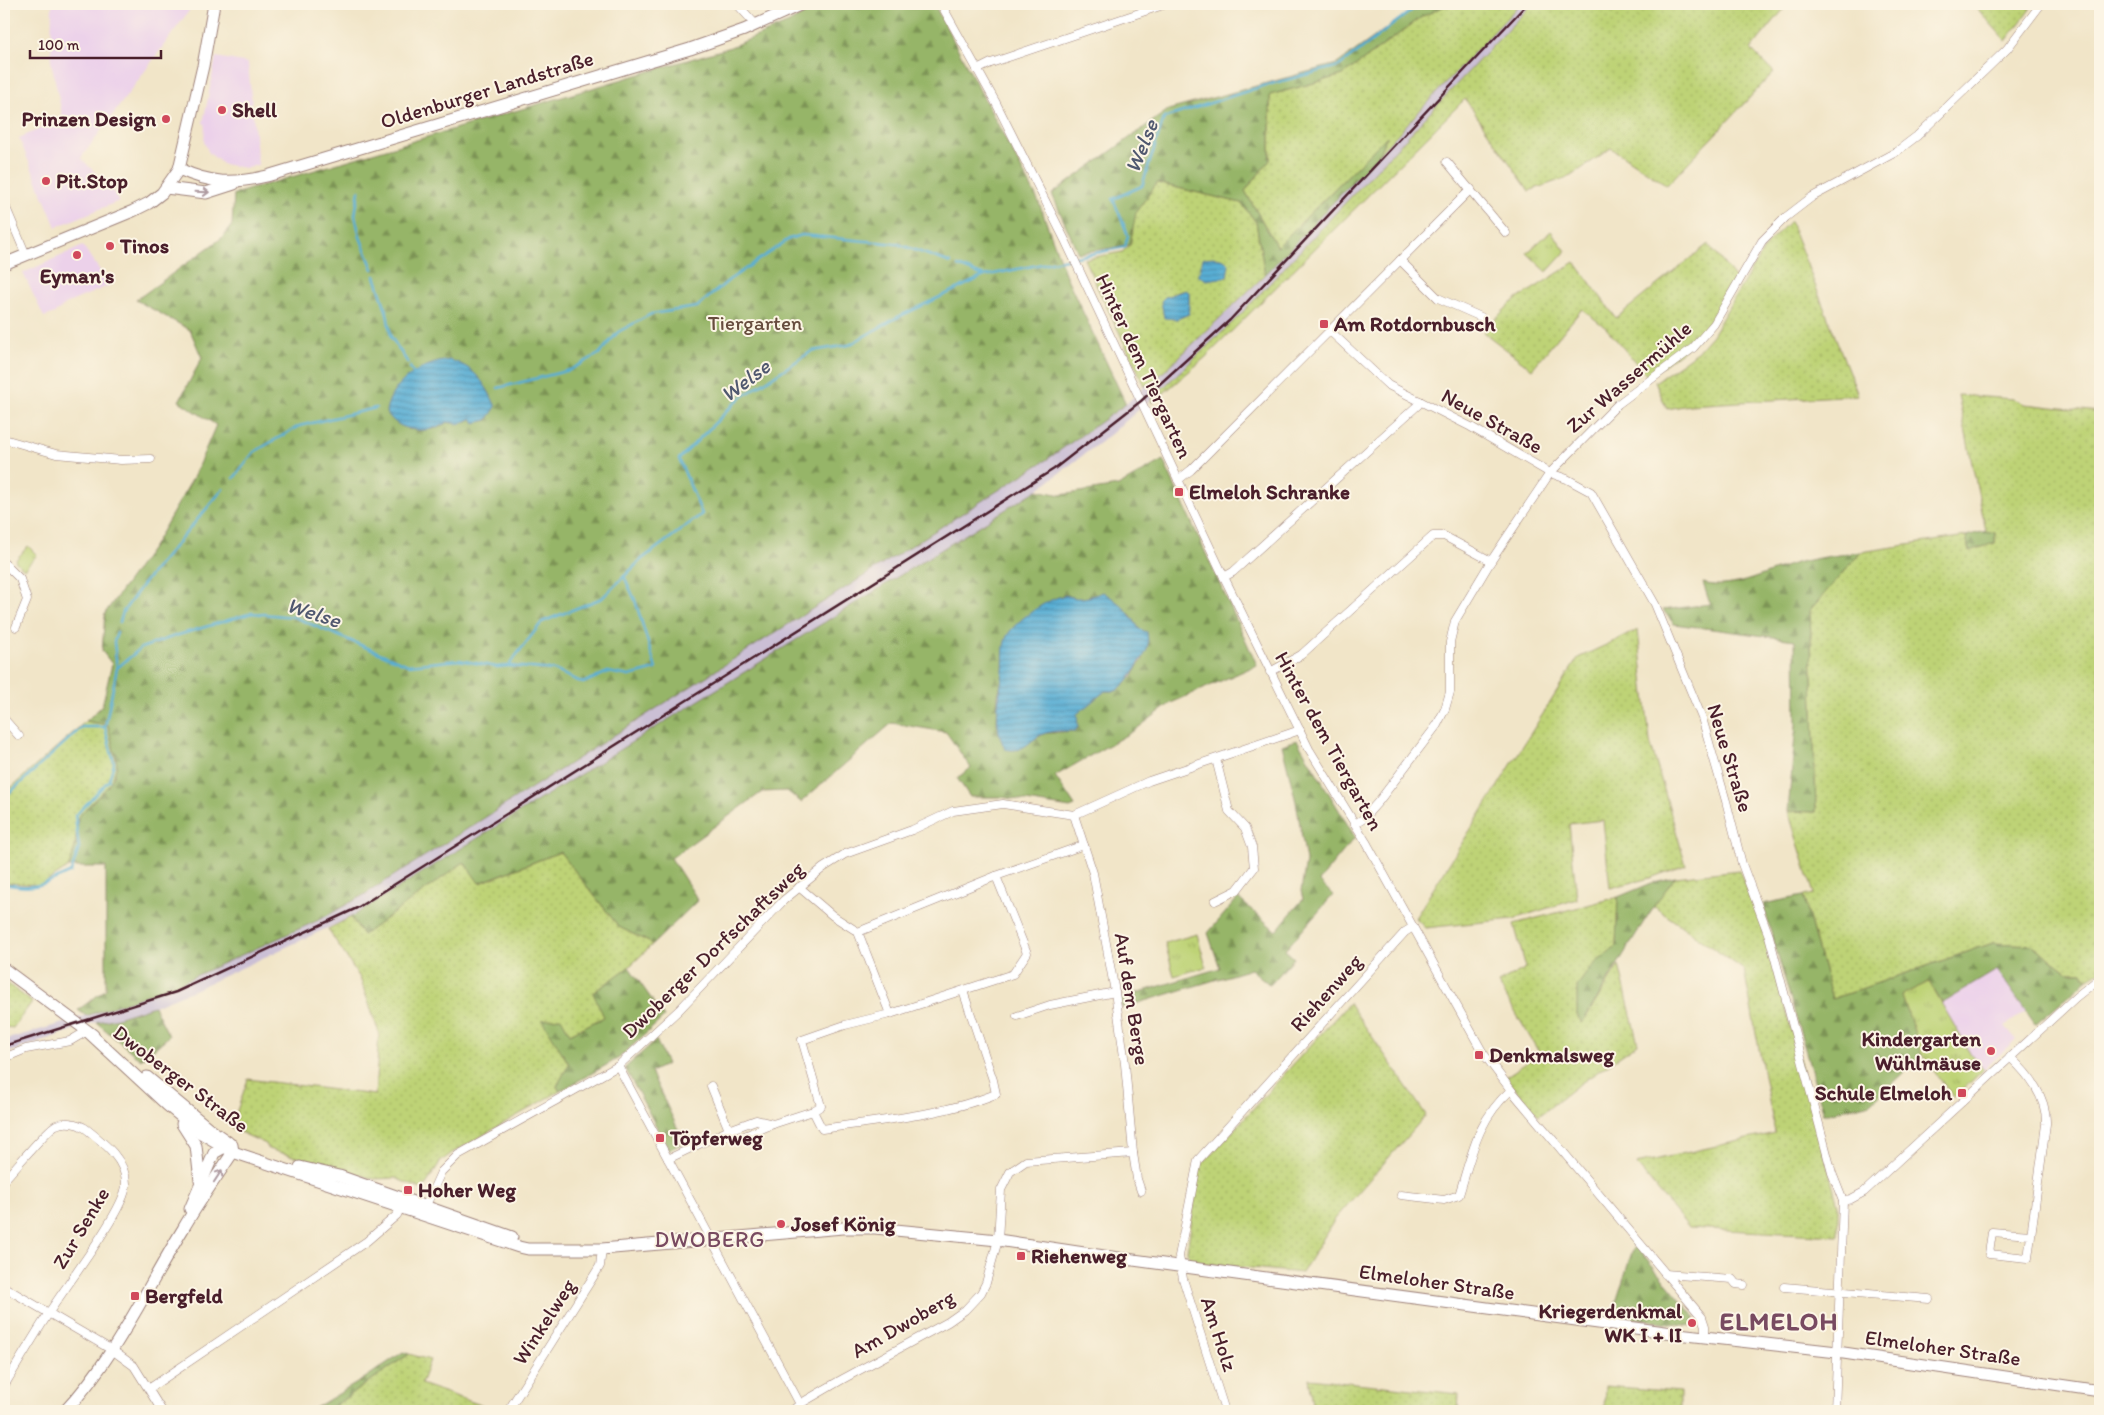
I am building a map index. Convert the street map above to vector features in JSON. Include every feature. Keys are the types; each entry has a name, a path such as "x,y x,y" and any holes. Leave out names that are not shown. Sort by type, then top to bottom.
{"street":[{"path":"4,264 133,211 149,203 166,188 179,168 214,4"},
{"path":"737,4 756,26"},
{"name":"Oldenburger Landstraße","path":"179,168 197,177 235,183 322,160 690,49 756,26 802,4"},
{"name":"Hinter dem Tiergarten","path":"941,4 996,103 1068,247 1224,577 1309,749 1355,824 1413,927"},
{"path":"977,70 1166,4"},
{"name":"Zur Wassermühle","path":"1355,824 1363,819 1373,807 1437,725 1450,692 1450,642 1452,627 1491,561 1550,473 1618,404 1693,348 1714,324 1762,241 1786,217 1812,197 1896,152 1917,136 2007,49 2041,4"},
{"path":"1447,162 1506,233"},
{"path":"166,188 206,193 235,183"},
{"path":"1178,480 1191,470 1471,189"},
{"path":"4,203 26,255"},
{"path":"1400,260 1438,298 1481,317"},
{"name":"Neue Straße","path":"1330,331 1388,385 1550,473 1567,479 1591,492 1666,626 1702,718 1742,864 1769,936 1832,1173 1843,1201 1835,1411"},
{"path":"1224,577 1246,562 1418,405 1420,401"},
{"path":"4,439 56,454 112,460 151,459"},
{"path":"1270,672 1301,655 1434,536 1444,536 1491,561"},
{"path":"4,563 20,579 27,600 16,627"},
{"path":"4,719 19,736"},
{"path":"1074,815 1149,781 1300,730"},
{"path":"1215,901 1237,890 1254,868 1252,847 1245,828 1228,811 1216,759"},
{"name":"Dwoberger Dorfschaftsweg","path":"424,1210 441,1172 458,1155 618,1066 679,1010 799,887 845,854 912,830 952,811 1003,804 1074,815"},
{"name":"Auf dem Berge","path":"1074,815 1093,873 1115,992 1125,1064 1133,1153 1141,1191"},
{"path":"858,932 996,876 1084,845"},
{"path":"720,1134 740,1138 821,1106 802,1040 1013,974 1027,953 996,876"},
{"path":"799,887 833,916 858,932 890,1014"},
{"path":"1413,927 1484,1053 1511,1090 1702,1317 1705,1326 1705,1336"},
{"name":"Riehenweg","path":"1183,1266 1179,1256 1198,1160 1405,932 1413,927"},
{"name":"Dwoberger Straße","path":"4,969 145,1075 229,1147"},
{"path":"1843,1201 1864,1192 2076,997 2100,978"},
{"path":"813,1110 822,1128 922,1115 971,1104 996,1094 963,991"},
{"path":"1017,1016 1050,1005 1115,992"},
{"path":"4,1058 26,1049 70,1041 87,1031"},
{"name":"Dwoberger Straße","path":"87,1031 167,1105 201,1133 229,1147 339,1176 490,1239 524,1248 602,1249 843,1228 875,1228 998,1240 1166,1264"},
{"path":"2010,1057 2036,1087 2046,1111 2028,1258 1989,1254 1992,1232 2030,1235"},
{"path":"618,1066 710,1239 795,1409"},
{"path":"711,1086 729,1130"},
{"path":"1401,1195 1444,1200 1459,1195 1484,1122 1501,1099 1511,1090"},
{"path":"167,1105 187,1130 196,1146 200,1185"},
{"path":"668,1159 729,1130 756,1120 772,1124"},
{"name":"Zur Senke","path":"4,1180 55,1125 71,1122 83,1127 112,1151 124,1169 126,1184 124,1198 111,1220 48,1313 4,1386"},
{"path":"183,1228 214,1153 229,1147"},
{"path":"65,1411 85,1389 112,1350 229,1147"},
{"name":"Am Dwoberg","path":"795,1409 965,1310 981,1293 986,1283 998,1240 1000,1190 1010,1172 1026,1161 1133,1153"},
{"path":"150,1388 351,1252 397,1215 403,1203"},
{"name":"Winkelweg","path":"508,1411 600,1266 602,1249"},
{"name":"Elmeloher Straße","path":"1166,1264 1837,1352 2100,1391"},
{"name":"Am Holz","path":"1183,1266 1183,1279 1225,1411"},
{"path":"1665,1274 1732,1279 1736,1284 1744,1285"},
{"path":"4,1287 112,1350 134,1366 150,1388 162,1411"},
{"path":"1784,1287 1930,1299"}],"shaded area":[{"path":"52,4 194,4 81,158 114,192 119,201 56,227 19,138 63,119 51,61"},
{"path":"1520,4 1532,4 1238,317 1169,383 1111,434 1037,490 351,917 196,989 154,1006 114,1019 96,1022 4,1054 4,1040 60,1024 173,986 320,919 362,896 1046,460 1126,404 1145,386 1154,381 1265,275"},
{"path":"216,57 248,63 258,165 245,168 223,164 209,153 204,142 205,124 203,123"},
{"path":"83,246 110,285 68,303 55,313 44,317 23,273"},
{"path":"1997,970 2026,1011 2005,1026 2016,1039 1954,1098 1922,1055 1929,982 1943,1003"}],"green space":[{"path":"358,4 422,4 416,8 400,10"},
{"name":"Tiergarten","path":"822,4 934,4 1038,200 1066,276 1126,404 1046,460 362,896 321,919 173,986 86,1016 78,1010 106,989 106,867 69,867 75,847 78,817 108,786 114,776 117,764 108,725 86,721 102,706 112,664 102,651 105,613 153,547 193,478 216,425 179,401 202,358 190,330 136,300 223,237 232,225 234,194 728,48 789,23","holes":["496,407 460,424 447,422 429,430 408,429"]},
{"path":"1425,4 1449,4 1423,16 1343,75 1270,95 1270,160 1245,191 1277,247 1387,136 1378,155 1265,275 1256,222 1241,203 1157,183 1136,212 1130,245 1078,253 1052,194 1168,110 1337,64 1413,9"},
{"path":"1449,4 1520,4 1378,155 1386,137 1277,247 1245,191 1270,160 1270,95 1343,75 1423,16"},
{"path":"1532,4 1788,4 1751,49 1774,72 1667,185 1611,148 1571,176 1529,191 1465,99 1207,356 1152,403 1151,399 1238,317"},
{"path":"1973,4 2034,4 2006,41"},
{"path":"1157,183 1241,203 1256,222 1265,275 1154,381 1145,386 1084,259 1122,252 1130,245 1135,212","holes":["1181,291 1189,292 1189,314 1177,319 1174,318 1165,297"]},
{"path":"1790,221 1858,395 1689,405 1667,409 1655,382 1696,353 1712,335 1766,245"},
{"path":"1551,231 1566,251 1547,272 1527,253"},
{"path":"1708,244 1736,279 1711,321 1692,344 1648,377 1606,328 1582,309 1532,369 1483,332 1511,303 1575,262 1616,318"},
{"path":"1958,395 2013,399 2024,404 2100,412 2100,972 2087,980 2083,972 2068,972 2032,945 1993,943 1832,999 1803,896 1814,894 1788,811 1816,812 1810,609 1861,552 1966,536 1969,551 1995,543 1995,533 1986,531"},
{"path":"1163,460 1257,665 1171,703 1135,730 1055,776 1075,806 1070,808 1001,797 970,797 957,778 971,768 946,732 892,723 801,802 787,791 762,792 671,858 698,900 653,944 619,927 560,852 479,883 464,862 363,935 351,917 1037,490 1061,495 1118,486","holes":["1065,595 1078,599 1093,596 1131,615 1139,629 1143,660 1133,676 1116,691 1105,691 1076,714 1078,727 1075,731 1045,733 1035,739 997,725 998,695 1003,677 1007,636 1015,626 1050,601"]},
{"path":"1986,531 1995,533 1995,543 1969,551 1966,536"},
{"path":"28,546 37,555 24,569 15,561"},
{"path":"1861,552 1810,610 1816,812 1788,811 1796,725 1795,640 1674,624 1663,610 1710,604 1703,583 1727,585 1752,579 1800,562"},
{"path":"1638,630 1650,742 1686,865 1650,878 1610,888 1603,820 1569,824 1577,899 1513,919 1425,928 1415,918 1578,658"},
{"path":"86,721 108,725 117,764 114,776 108,786 78,817 75,847 69,867 41,885 4,883 4,794"},
{"path":"1297,740 1355,837 1319,881 1333,895 1285,950 1294,958 1270,985 1251,969 1122,1008 1120,998 1220,968 1208,933 1238,898 1276,931 1303,899 1301,891 1306,861 1296,802 1282,745"},
{"path":"560,852 619,927 653,944 629,967 594,993 605,1017 570,1034 560,1048 569,1065 557,1086 560,1091 452,1153 440,1162 424,1188 421,1189 395,1178 374,1179 268,1149 266,1144 231,1128 248,1079 375,1095 379,1033 360,978 328,929 351,917 363,935 464,862 480,883"},
{"path":"1739,870 1765,934 1815,1117 1838,1205 1838,1236 1689,1228 1636,1164 1775,1133 1744,970 1653,906 1675,877"},
{"path":"1675,877 1638,930 1582,1023 1577,1015 1577,986 1591,967 1616,946 1618,897 1654,882"},
{"path":"1803,896 1832,999 1993,943 2032,945 2068,972 2083,972 2087,980 2035,1024 1997,970 1942,1003 1929,982 1902,995 1922,1055 1871,1103 1824,1114 1763,904"},
{"path":"1618,897 1616,946 1591,967 1577,1015 1583,1022 1619,965 1638,1044 1574,1088 1539,1116 1505,1077 1540,1054 1498,983 1526,968 1514,924"},
{"path":"1197,934 1206,967 1174,976 1165,943"},
{"path":"629,967 664,1017 619,1058 560,1091 557,1086 569,1064 542,1020 561,1018 570,1034 604,1017 593,993"},
{"path":"4,981 32,1002 13,1028 4,1027"},
{"path":"1929,982 1971,1054 1984,1069 1954,1098 1922,1055 1902,995"},
{"path":"1349,1003 1426,1115 1335,1219 1302,1273 1192,1262 1187,1251 1200,1167"},
{"path":"154,1006 169,1036 141,1060 96,1022 114,1019"},
{"path":"656,1040 667,1064 651,1072 684,1142 669,1150 625,1068"},
{"path":"1636,1246 1696,1318 1693,1326 1612,1315 1633,1249"},
{"path":"403,1352 409,1354 327,1411 310,1411 362,1380"},
{"path":"409,1354 430,1360 421,1384 498,1411 327,1411"},
{"path":"1309,1378 1459,1394 1458,1411 1314,1411"},
{"path":"1605,1386 1680,1392 1680,1411 1604,1411"}],"water":[{"path":"1213,257 1224,260 1229,264 1227,277 1207,280 1198,276 1203,258"},
{"path":"1186,290 1189,292 1189,314 1177,319 1164,318 1161,301 1165,297"},
{"path":"450,360 466,367 484,384 496,407 487,420 475,423 472,418 460,424 447,422 431,429 414,430 405,428 391,418 386,411 389,400 402,382 410,375 429,365"},
{"path":"1103,592 1124,608 1139,629 1147,632 1147,648 1134,672 1128,681 1116,691 1105,691 1077,714 1078,727 1075,731 1043,734 1017,750 1005,749 999,731 998,714 1004,646 1007,636 1024,618 1055,598 1066,595 1083,598"}],"waterway":[{"name":"Welse","path":"4,884 15,886 39,885 71,872 79,848 75,816 109,780 114,763 105,727 117,668 141,648 252,613 294,617 408,665 459,660 497,667 508,666 542,622 602,598 642,559 702,514 679,459 739,399 812,351 849,345 896,318 984,276 1125,247 1128,235 1113,199 1142,186 1164,118 1263,86 1339,66 1412,10 1426,4"},
{"path":"359,191 355,215 360,237 373,269"},
{"name":"Welse","path":"498,388 570,370 599,354 618,332 651,314 697,307 729,280 789,239 802,235 898,244 951,263"},
{"name":"Welse","path":"958,266 984,276"},
{"path":"375,276 387,313 391,337 408,363"},
{"path":"410,367 413,373"},
{"name":"Welse","path":"234,478 254,452 299,426 376,408"},
{"name":"Welse","path":"120,622 123,612 143,584 223,489"},
{"name":"Welse","path":"509,666 554,670 583,683 608,672 629,676 656,669 635,600 624,576"},
{"name":"Welse","path":"117,632 114,642 117,668"},
{"path":"4,798 82,727 105,727"}],"railway":[{"path":"4,1046 176,992 357,908 1054,469 1141,401 1230,320 1527,4"}],"place":[{"name":"Shell","path":"222,110"},
{"name":"Prinzen Design","path":"166,119"},
{"name":"Pit.Stop","path":"46,181"},
{"name":"Tinos","path":"110,246"},
{"name":"Eyman's","path":"77,255"},
{"name":"Am Rotdornbusch","path":"1324,324"},
{"name":"Elmeloh Schranke","path":"1179,492"},
{"name":"Kindergarten Wühlmäuse","path":"1991,1051"},
{"name":"Denkmalsweg","path":"1479,1055"},
{"name":"Schule Elmeloh","path":"1962,1093"},
{"name":"Töpferweg","path":"660,1138"},
{"name":"Hoher Weg","path":"408,1190"},
{"name":"Josef König","path":"781,1224"},
{"name":"Riehenweg","path":"1021,1256"},
{"name":"Bergfeld","path":"135,1296"},
{"name":"Kriegerdenkmal WK I + II","path":"1692,1323"}],"district":[{"name":"DWOBERG","path":"710,1239"},
{"name":"ELMELOH","path":"1779,1321"}]}
